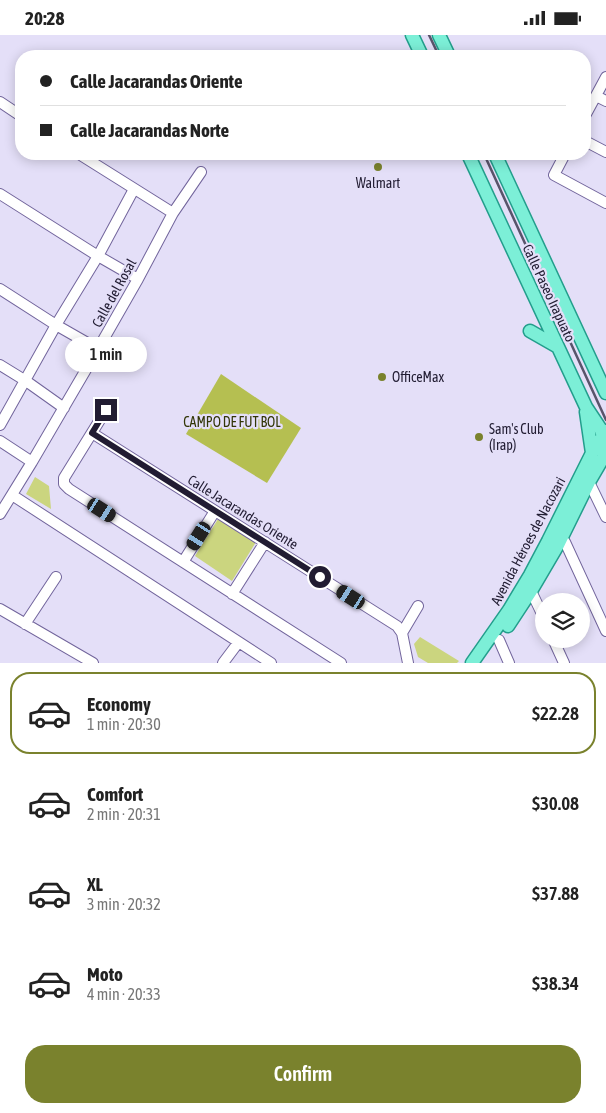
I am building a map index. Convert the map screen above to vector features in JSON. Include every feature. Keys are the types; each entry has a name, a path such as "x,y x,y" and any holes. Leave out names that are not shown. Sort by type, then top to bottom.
{"main road":[{"path":"412,35 419,50"},
{"path":"439,35 446,50"},
{"name":"Calle Paseo Irapuato","path":"471,160 586,407 605,437"},
{"name":"Calle Paseo Irapuato","path":"498,160 606,393"},
{"path":"530,331 558,347"},
{"path":"593,365 606,375"},
{"path":"586,407 592,453"},
{"name":"Avenida Héroes de Nacozari","path":"472,663 509,610 530,575 584,481 592,453 605,437"},
{"name":"Avenida Héroes de Nacozari","path":"483,663 531,591 570,523 572,508 578,491 606,453"}],"street":[{"path":"591,105 606,77"},
{"path":"596,96 606,101"},
{"path":"0,102 15,112"},
{"path":"591,144 606,152"},
{"path":"88,160 173,213"},
{"path":"562,160 554,175 606,203"},
{"name":"Calle del Rosal","path":"0,514 98,349 173,213 201,172"},
{"path":"0,425 56,325 98,256 134,189"},
{"path":"0,194 138,279"},
{"path":"0,289 98,349"},
{"path":"0,365 64,408"},
{"path":"106,410 64,478 64,484 341,663"},
{"name":"Calle Jacarandas Oriente","path":"92,433 397,626 402,633"},
{"path":"0,441 32,462"},
{"path":"584,481 606,517"},
{"path":"12,495 271,663"},
{"path":"183,562 215,511"},
{"path":"565,542 606,631"},
{"path":"232,593 265,543"},
{"path":"25,624 56,577"},
{"path":"531,591 535,599"},
{"path":"408,663 402,633 418,606"},
{"path":"0,609 92,663"},
{"path":"499,640 510,663"},
{"path":"223,663 238,643"},
{"path":"557,648 564,663"}],"green space":[{"name":"CAMPO DE FUT BOL","path":"221,374 301,428 267,483 186,434"},
{"path":"35,477 49,486 51,509 26,494"},
{"path":"218,519 256,542 232,581 195,556"},
{"path":"420,637 459,661 457,663 428,663 418,657 414,644"}],"railway":[{"path":"429,35 436,50"},
{"path":"487,160 606,420"}],"place":[{"name":"Walmart","path":"378,167"},
{"name":"OfficeMax","path":"382,377"},
{"name":"Sam's Club (Irap)","path":"479,437"}],"route":[{"path":"106,410 92,433 320,577"}]}
